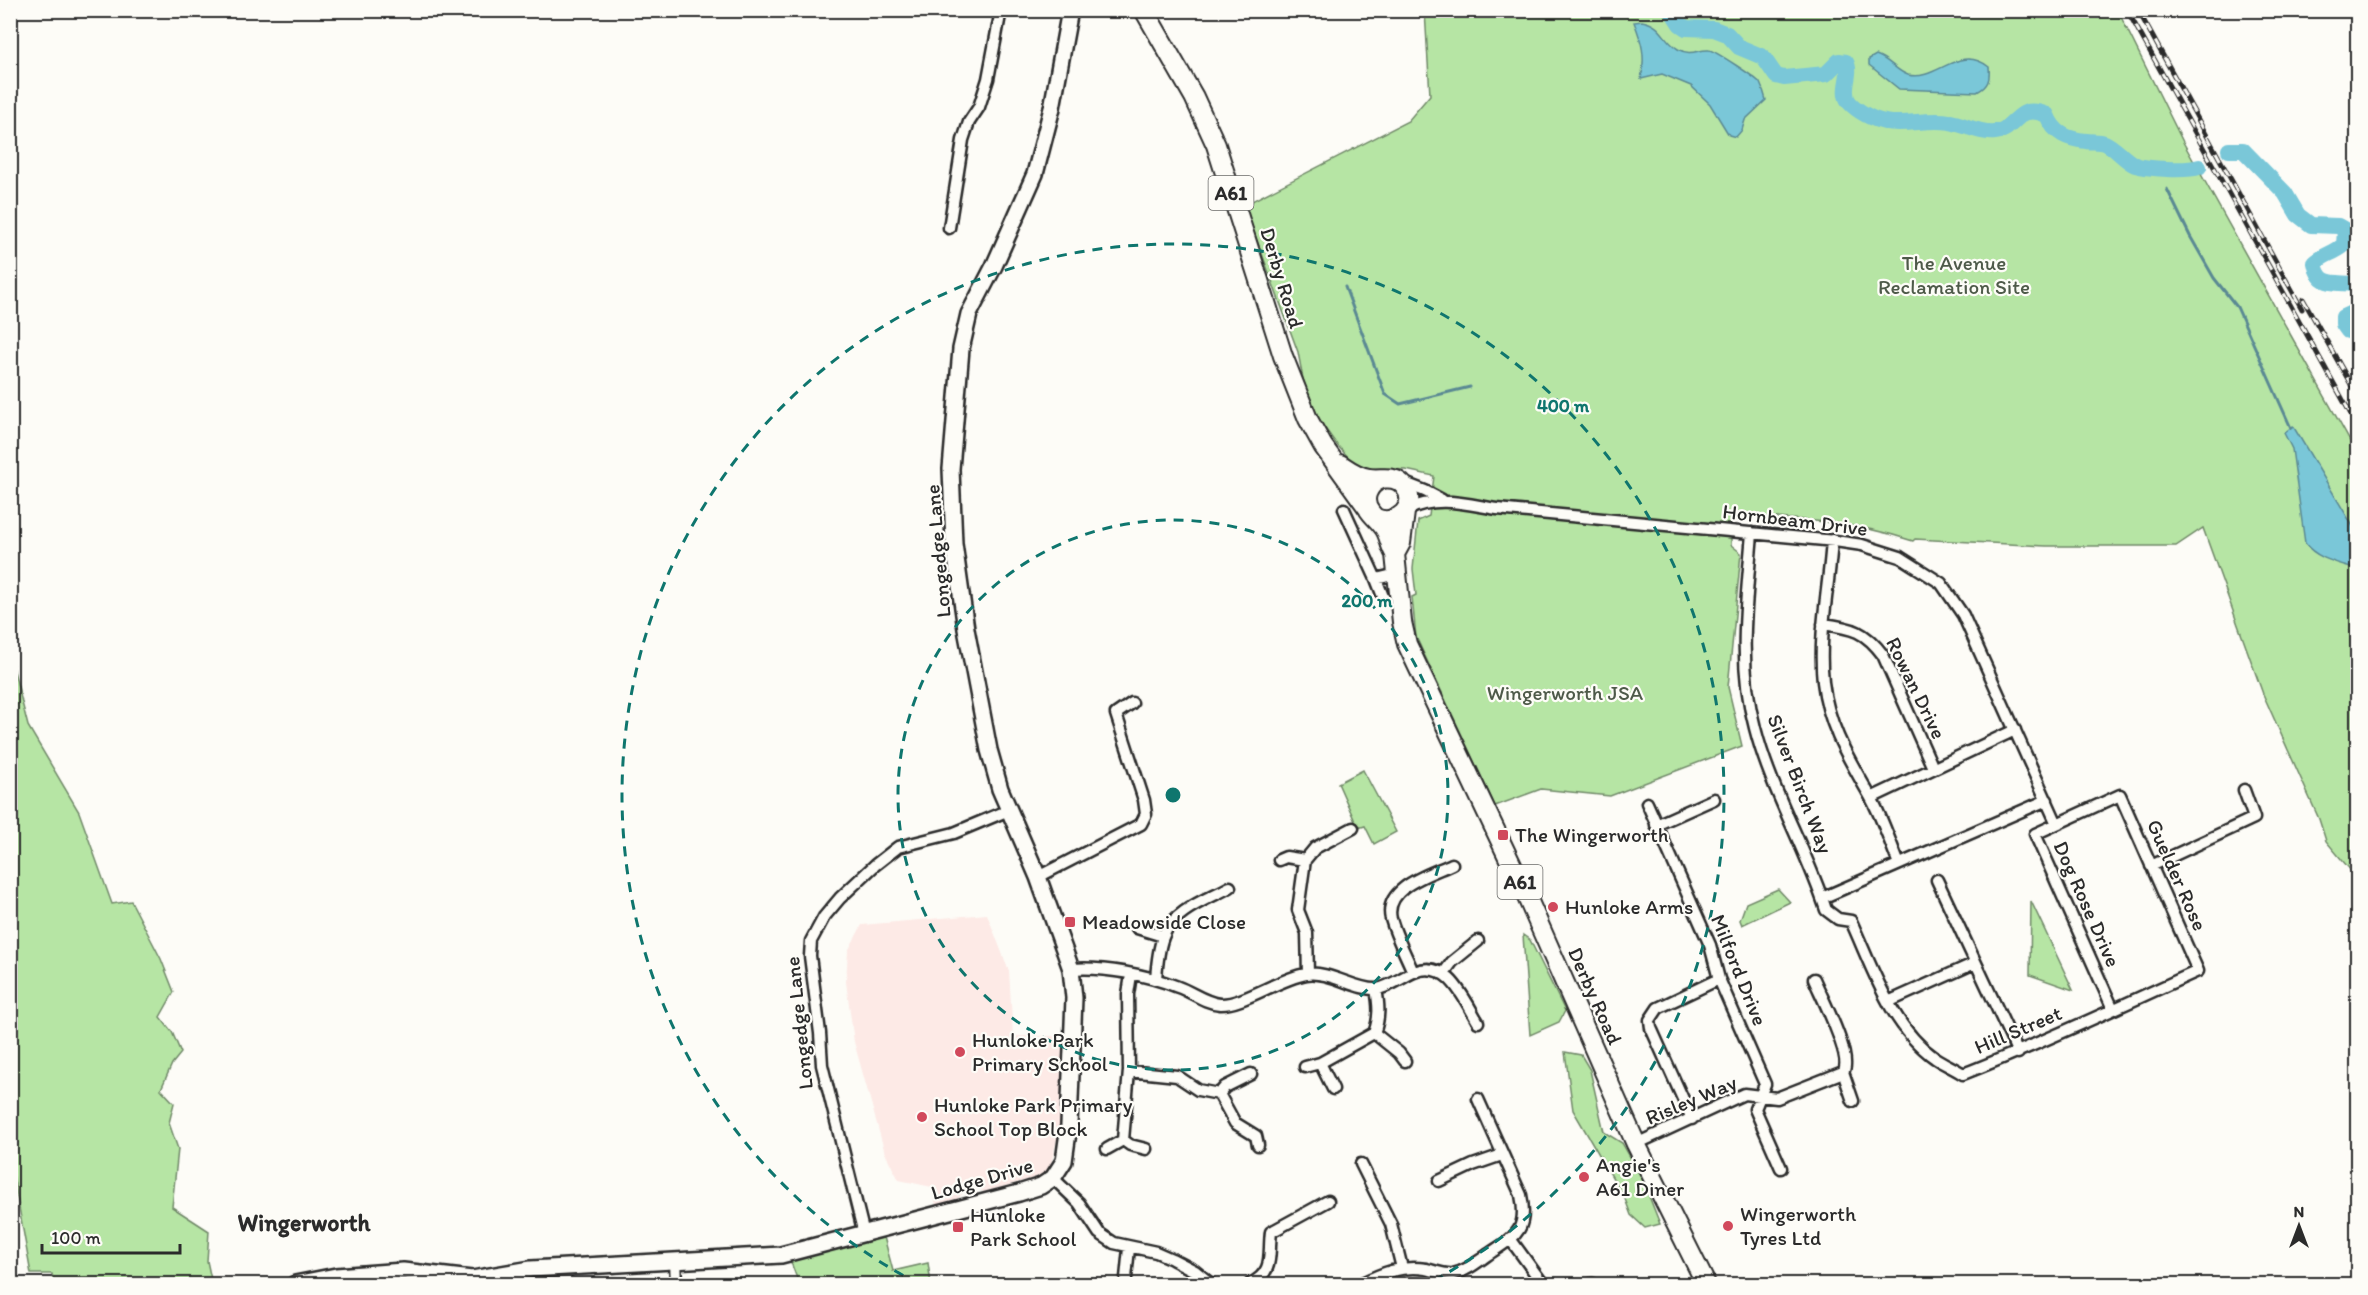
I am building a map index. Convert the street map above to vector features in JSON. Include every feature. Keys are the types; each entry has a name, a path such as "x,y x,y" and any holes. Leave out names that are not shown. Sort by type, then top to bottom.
{"highway":[{"name":"Derby Road","path":"1144,10 1206,121 1224,168 1293,386 1308,419 1333,460 1385,529 1389,546 1395,554 1402,622 1407,644 1526,895 1636,1144 1706,1284"},
{"name":"Derby Road","path":"1333,460 1359,475 1390,480"},
{"path":"1376,480 1390,480 1408,492 1409,500 1406,511 1396,519 1389,521 1372,513 1367,491 1376,480"},
{"name":"Derby Road","path":"1395,554 1401,543 1406,511"}],"street":[{"path":"949,228 963,140 969,122 979,107 988,79 1001,10"},
{"name":"Longedge Lane","path":"864,1233 822,1065 810,956 811,941 824,917 840,898 875,865 898,848 954,833 1009,810 989,750 966,629 954,544 951,469 956,399 961,349 969,314 994,266 1035,174 1052,108 1070,10"},
{"name":"Hornbeam Drive","path":"1390,480 1425,491 1442,500 1497,509 1832,540 1862,545 1900,557 1941,583 1963,615 2057,824"},
{"name":"Hornbeam Drive","path":"1406,511 1418,504 1442,500"},
{"path":"1344,509 1384,599"},
{"name":"Silver Birch Way","path":"1752,533 1743,629 1747,685 1754,727 1811,870"},
{"path":"1832,540 1821,649 1824,685 1834,729 1851,766 1871,798 1899,864"},
{"path":"1376,579 1397,574"},
{"name":"Rowan Drive","path":"1823,624 1860,631 1883,655 1933,768"},
{"path":"1038,877 1141,824 1144,819 1144,800 1116,714 1132,703"},
{"path":"1871,798 2015,730"},
{"path":"2151,866 2254,818 2244,790"},
{"name":"Guelder Rose","path":"2120,795 2198,971"},
{"name":"Dog Rose Drive","path":"2113,1010 2035,834 2120,795"},
{"path":"1656,825 1714,799"},
{"path":"1822,898 2047,800"},
{"name":"Milford Drive","path":"1647,803 1710,945 1719,979 1765,1084 1762,1097 1755,1109 1781,1168"},
{"name":"Lodge Drive","path":"864,1233 1041,1186 1053,1179 1064,1161 1069,1125 1074,998 1071,969 1038,877 1009,810"},
{"path":"1308,974 1307,933 1298,910 1305,860 1315,848 1353,828"},
{"path":"1279,860 1286,857 1305,860"},
{"path":"1413,972 1391,920 1391,906 1399,892 1409,884 1452,864"},
{"name":"Hill Street","path":"1811,870 1826,910 1838,919 1851,921 1888,1002 1903,1027 1934,1057 1964,1074 2018,1053 2198,971"},
{"path":"1937,880 2018,1053"},
{"path":"1156,979 1163,936 1171,924 1181,914 1230,887"},
{"path":"1137,928 1163,936"},
{"path":"1444,973 1452,962 1478,941"},
{"path":"1888,1002 1975,963"},
{"path":"1071,969 1085,968 1156,979 1218,1004 1231,1003 1282,980 1308,974 1322,975 1376,989 1425,969 1444,973 1478,1022"},
{"path":"1123,1140 1129,1071 1128,994 1131,975"},
{"path":"1692,1119 1651,1028 1650,1020 1658,1008 1719,979"},
{"path":"1814,979 1836,1029 1847,1062 1843,1072 1853,1101"},
{"path":"1305,1067 1320,1063 1374,1033 1379,1020 1376,989"},
{"path":"1374,1033 1399,1053 1405,1061"},
{"path":"1320,1063 1333,1089"},
{"path":"1129,1071 1177,1076 1198,1090 1219,1094"},
{"name":"Risley Way","path":"1636,1144 1744,1094 1778,1098 1843,1072"},
{"path":"1219,1094 1225,1087 1251,1074"},
{"path":"1219,1094 1235,1123 1256,1136 1258,1145"},
{"path":"1360,1284 1393,1269 1402,1268 1454,1279 1511,1240 1520,1226 1524,1212 1521,1195 1478,1099"},
{"path":"1123,1140 1130,1145 1146,1149"},
{"path":"1107,1149 1123,1140"},
{"path":"1439,1181 1473,1165 1502,1155"},
{"path":"1360,1164 1391,1224 1402,1268"},
{"path":"1053,1179 1079,1203 1099,1233 1114,1243 1156,1252 1195,1271 1211,1284"},
{"path":"1250,1284 1260,1280 1266,1272 1270,1259 1271,1232 1328,1201"},
{"path":"295,1284 336,1276 404,1271 472,1280 531,1269 781,1255 864,1233"},
{"path":"1511,1240 1543,1284"},
{"path":"1126,1278 1129,1248"},
{"path":"675,1260 676,1284"}],"shaded area":[{"name":"Hunloke Park Primary School","path":"987,914 1009,971 1013,1036 1062,1036 1065,1062 1059,1131 1051,1164 1045,1173 984,1192 969,1185 957,1200 936,1205 932,1187 899,1180 885,1153 854,1042 846,982 848,951 862,925"}],"green space":[{"name":"The Avenue Reclamation Site","path":"1425,11 2118,11 2183,142 2357,454 2357,878 2326,841 2319,819 2263,694 2203,528 2176,546 2046,546 1915,539 1913,541 1846,525 1731,516 1731,545 1741,553 1728,687 1742,746 1610,796 1541,789 1495,806 1416,637 1412,597 1416,595 1413,569 1418,521 1429,516 1434,476 1406,470 1368,468 1353,462 1337,445 1316,416 1303,379 1298,352 1244,205 1408,121 1430,95"},
{"path":"11,659 28,726 79,812 112,904 131,901 161,959 174,992 160,1017 172,1032 181,1053 172,1064 161,1089 174,1103 169,1123 178,1149 172,1207 209,1231 207,1261 212,1284 54,1284 52,1274 31,1274 13,1174 10,1174"},
{"path":"1363,770 1396,832 1374,844 1365,826 1358,828 1338,783"},
{"path":"1778,889 1790,902 1742,925 1740,920 1746,903"},
{"path":"2031,901 2073,990 2030,975"},
{"path":"1523,935 1530,940 1565,1011 1559,1022 1530,1035"},
{"path":"1565,1052 1581,1055 1590,1070 1604,1132 1622,1143 1641,1176 1660,1224 1645,1228 1631,1215 1625,1199 1573,1110"},
{"path":"884,1237 893,1271 928,1263 931,1284 799,1284 789,1257"}],"water":[{"path":"1642,21 1658,29 1678,49 1687,52 1713,51 1760,83 1766,100 1745,120 1742,130 1736,137 1729,135 1710,104 1691,86 1662,74 1641,79 1642,50 1634,22"},
{"path":"1876,55 1908,75 1919,76 1957,61 1967,59 1978,61 1989,67 1989,79 1986,85 1977,92 1899,89 1869,65 1869,59"},
{"path":"2293,426 2357,533 2357,569 2322,557 2305,543 2292,449 2284,433"}],"waterway":[{"path":"1671,10 1680,24 1686,28 1714,29 1727,34 1739,47 1763,57 1776,76 1784,78 1826,74 1839,61 1846,62 1848,67 1846,92 1849,102 1861,112 1880,121 1893,123 1942,121 1984,132 1995,132 2003,130 2023,114 2037,112 2047,115 2054,127 2062,134 2079,140 2105,143 2135,165 2167,169 2199,167"},
{"path":"2229,150 2243,150 2285,193 2298,215 2311,225 2338,226 2345,230 2344,245 2315,263 2317,271 2324,280 2358,286"},
{"path":"2167,189 2214,278 2237,307 2291,428"},
{"path":"1345,287 1385,394 1400,404 1470,387"},
{"path":"2358,310 2343,317 2343,324 2348,331 2358,333"}],"railway":[{"path":"2127,10 2358,427"},
{"path":"2138,10 2302,309"},
{"path":"2303,299 2358,397"}],"place":[{"name":"The Wingerworth","path":"1503,835"},
{"name":"Hunloke Arms","path":"1553,907"},
{"name":"Meadowside Close","path":"1070,922"},
{"name":"Hunloke Park Primary School","path":"960,1052"},
{"name":"Hunloke Park Primary School Top Block","path":"922,1117"},
{"name":"Angie's A61 Diner","path":"1584,1177"},
{"name":"Wingerworth Tyres Ltd","path":"1728,1226"},
{"name":"Hunloke Park School","path":"958,1227"}],"district":[{"name":"Wingerworth","path":"304,1223"}],"park label":[{"name":"Wingerworth JSA","path":"1565,693"}]}
